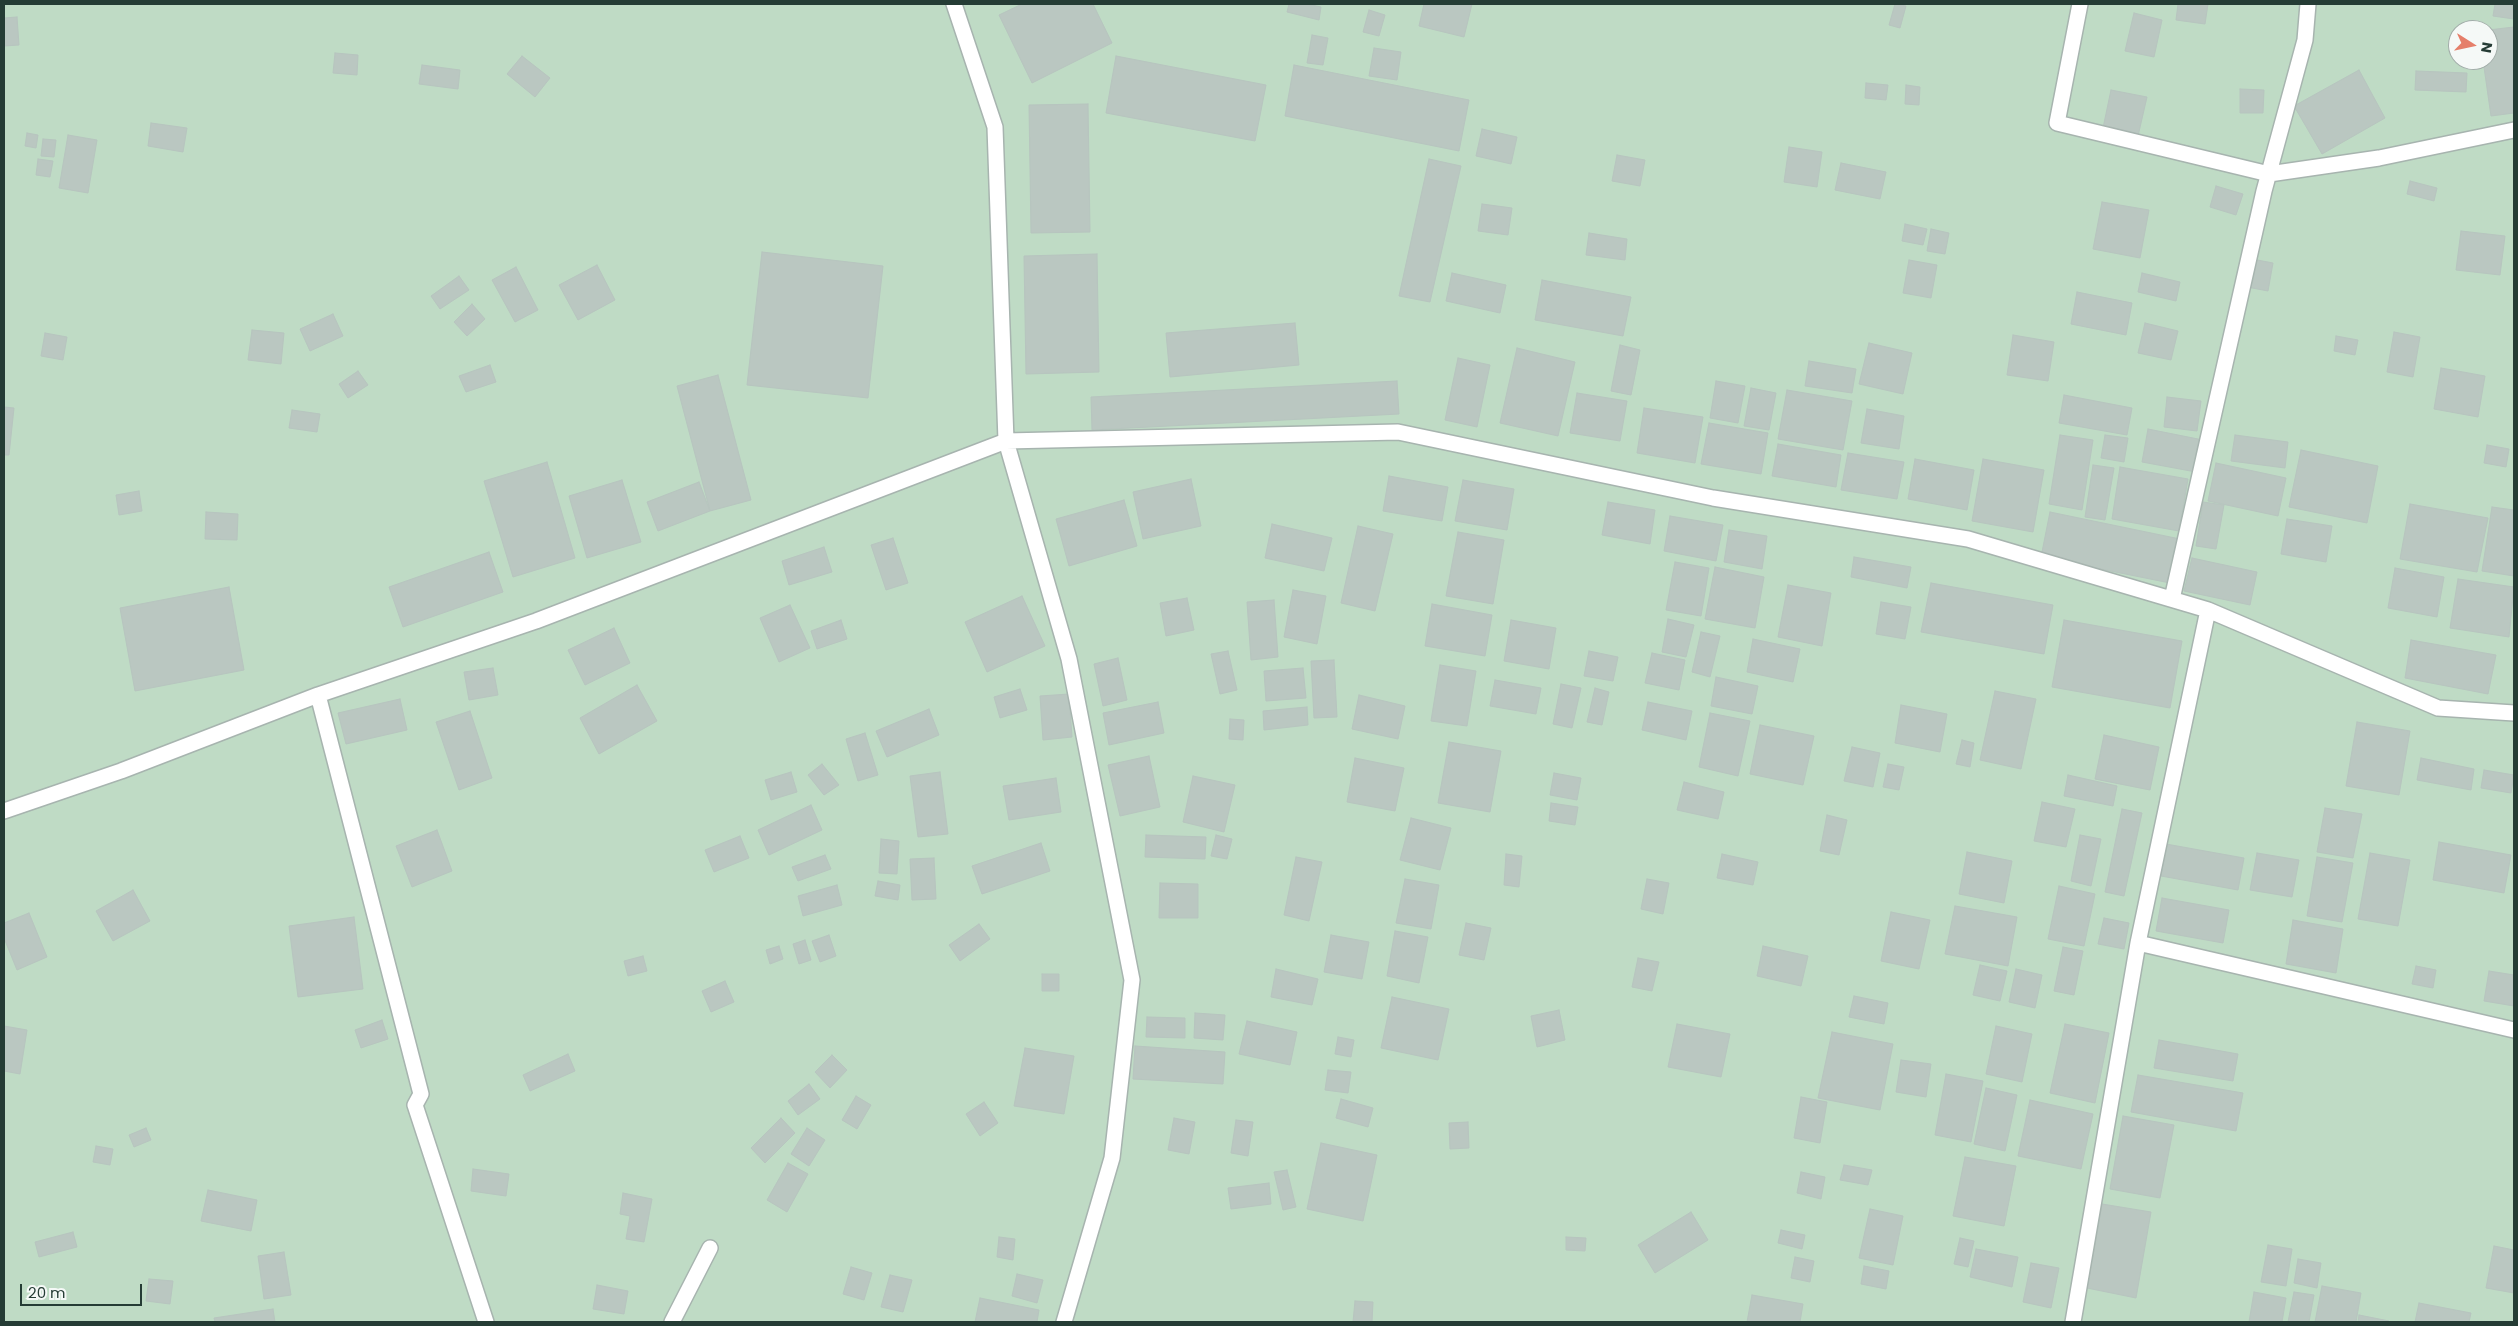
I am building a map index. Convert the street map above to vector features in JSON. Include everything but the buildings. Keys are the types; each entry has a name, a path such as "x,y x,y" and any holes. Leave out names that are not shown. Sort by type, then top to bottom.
{"street":[{"path":"954,4 995,127 1006,441 1069,660 1132,980 1112,1158 1064,1322"},
{"path":"2080,4 2057,123 2269,174 2378,158 2514,130"},
{"path":"2172,599 2269,174 2305,40 2308,4"},
{"path":"4,811 121,771 318,695 536,622 1006,441 1398,432 1713,498 1968,539 2208,610 2438,708 2514,713"},
{"path":"2074,1322 2138,943 2208,610"},
{"path":"318,695 421,1094 415,1105 486,1322"},
{"path":"2138,943 2514,1030"},
{"path":"672,1322 710,1248"}],"green space":[{"path":"4,4 2514,4 2514,1322 4,1322"}]}
